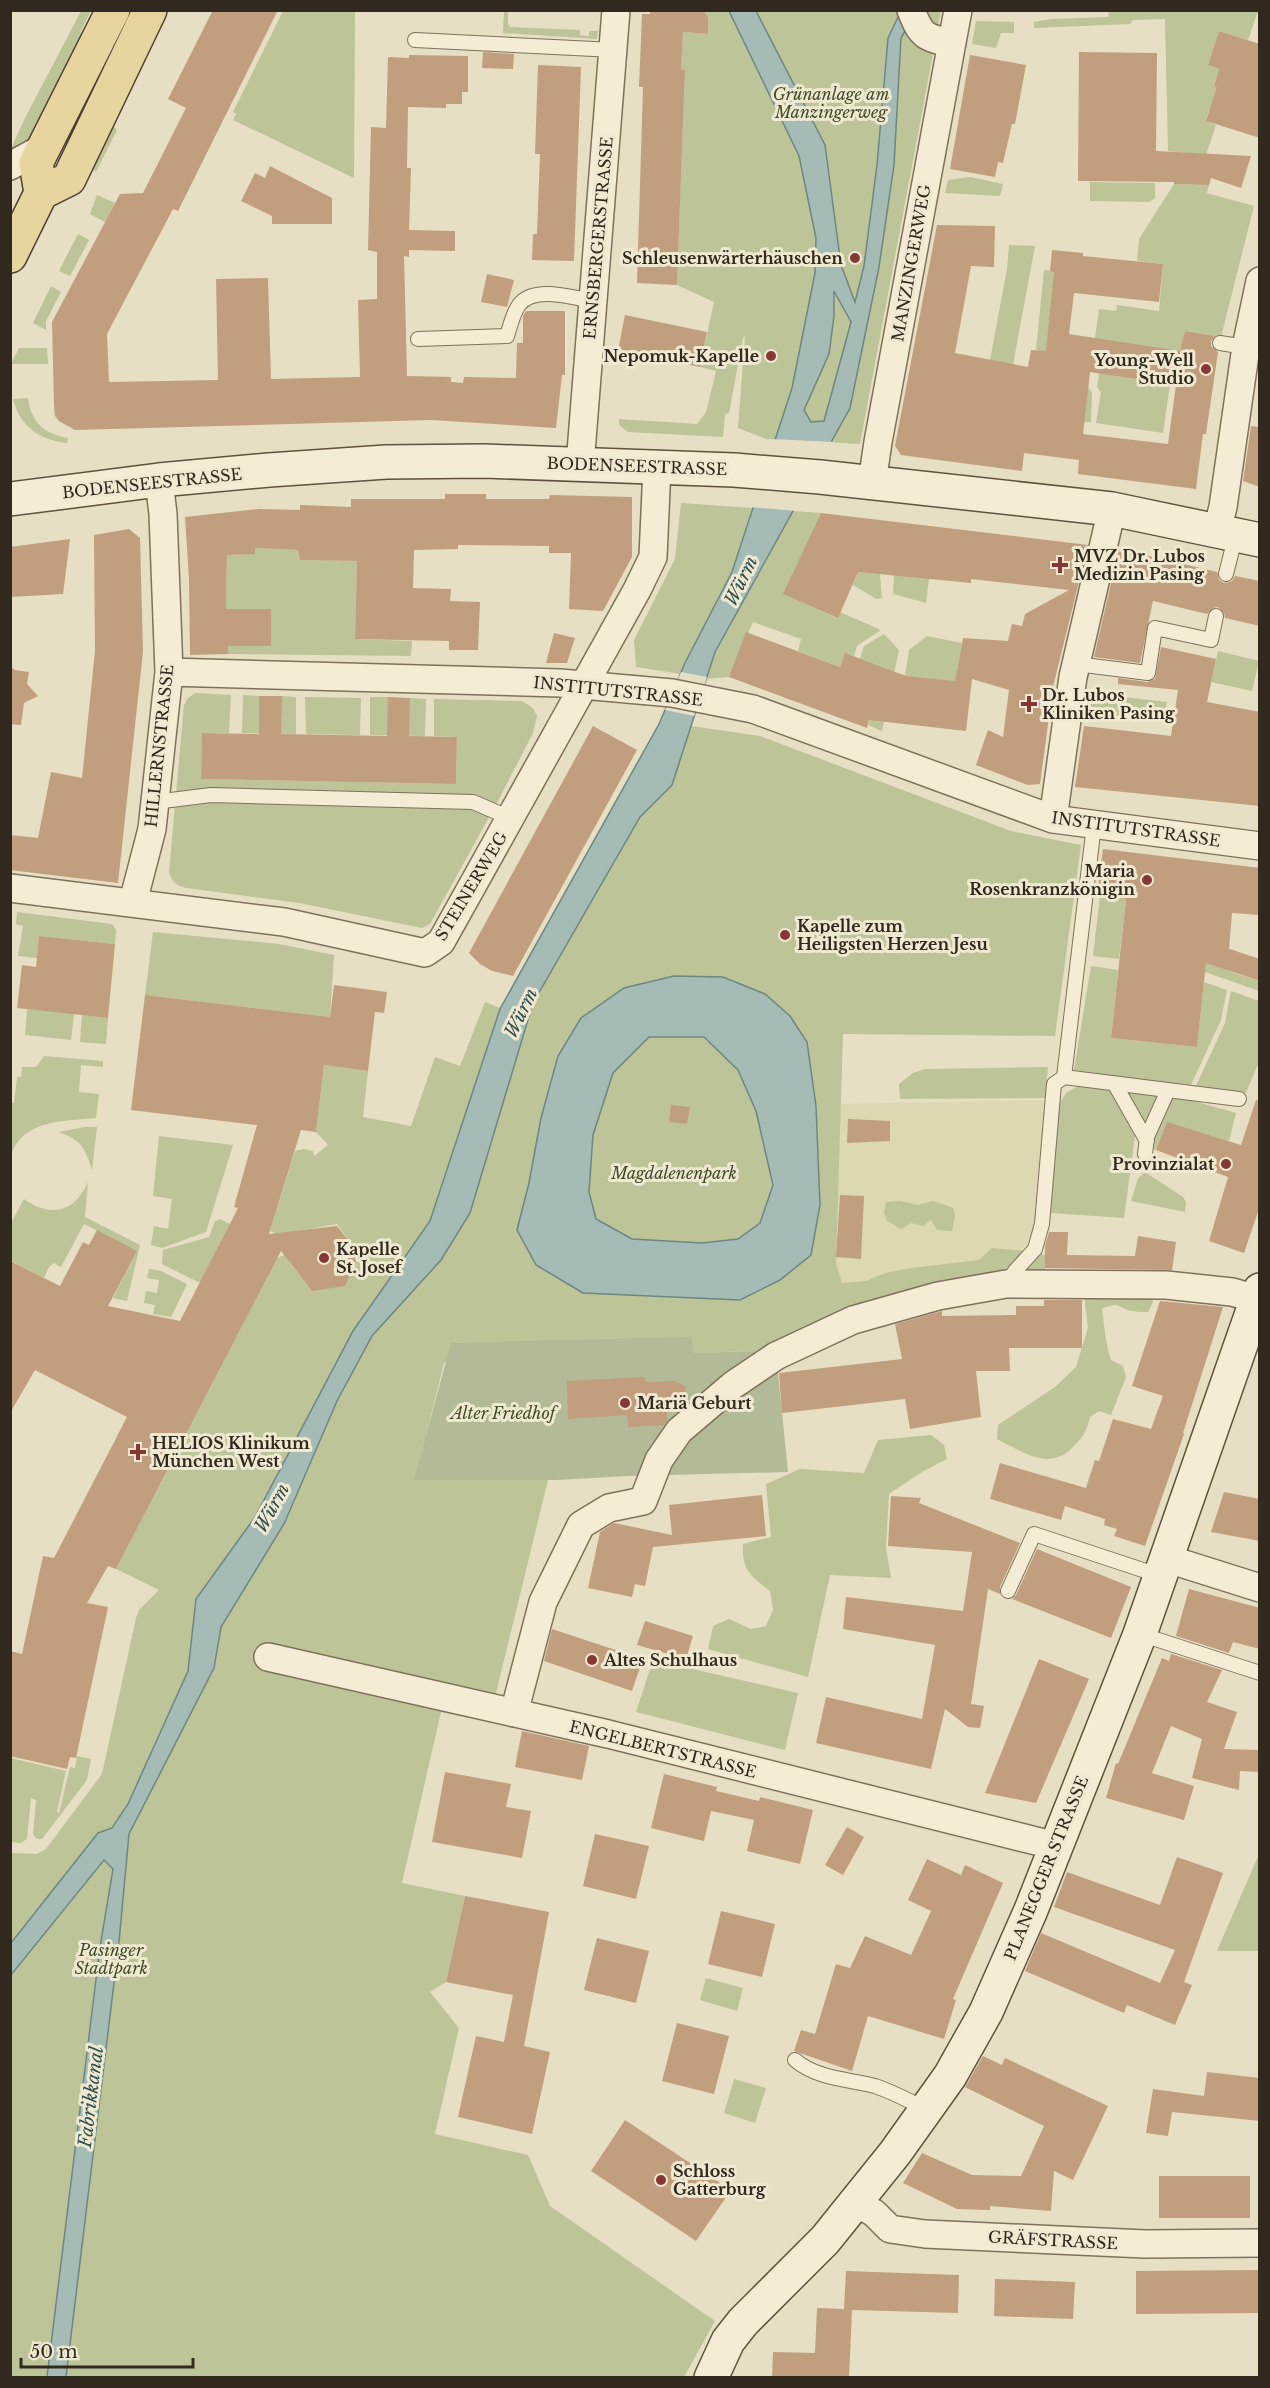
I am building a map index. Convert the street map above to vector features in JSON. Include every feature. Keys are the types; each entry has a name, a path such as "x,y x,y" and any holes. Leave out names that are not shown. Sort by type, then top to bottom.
{"main road":[{"path":"10,256 41,193 36,163 113,10"},
{"path":"41,193 69,179 150,10"},
{"name":"BODENSEESTRASSE","path":"10,499 159,480 386,462 484,461 743,471 820,477 1112,509 1238,535"},
{"path":"10,474 46,494"},
{"name":"PLANEGGER STRASSE","path":"711,2378 728,2340 825,2240 927,2110 950,2076 986,2012 1056,1846 1140,1634 1258,1294"}],"street":[{"name":"ERNSBERGERSTRASSE","path":"580,465 616,10"},
{"name":"MANZINGERWEG","path":"872,483 958,10"},
{"path":"914,19 927,38 952,43"},
{"path":"10,166 43,147"},
{"path":"1238,535 1223,507 1233,345 1260,281"},
{"name":"STEINERWEG","path":"12,893 133,902 284,922 424,953 441,942 637,590 652,557 657,467"},
{"name":"HILLERNSTRASSE","path":"133,902 152,829 170,672 163,514 159,480"},
{"path":"1053,819 1076,664 1112,509"},
{"name":"INSTITUTSTRASSE","path":"170,672 585,685 672,693 753,709 1020,809 1053,819 1260,846"},
{"path":"514,1713 543,1602 581,1525 609,1508 643,1501 659,1460 680,1431 733,1385 776,1356 853,1320 938,1296 1006,1284 1166,1285 1258,1294"},
{"path":"1165,1567 1260,1588"},
{"name":"ENGELBERTSTRASSE","path":"268,1657 514,1713 1056,1846"},
{"name":"GRÄFSTRASSE","path":"856,2203 874,2213 890,2229 925,2234 1126,2243 1260,2243"}],"lane":[{"path":"415,40 614,50"},
{"path":"418,339 507,336 518,305 532,295 546,294 593,301"},
{"path":"1226,574 1238,535"},
{"path":"1076,664 1148,673 1155,628 1211,640 1216,616"},
{"path":"154,802 211,795 473,802 510,818"},
{"path":"1064,1077 1094,825"},
{"path":"1006,1284 1035,1249 1042,1224 1054,1084 1064,1077 1239,1099"},
{"path":"1114,1083 1146,1147 1168,1090"},
{"path":"1008,1591 1034,1534 1165,1567"},
{"path":"1140,1634 1260,1673"},
{"path":"795,2060 802,2066 817,2072 876,2086 927,2110"}],"shaded area":[{"path":"1049,1100 1040,1189 1032,1238 1001,1271 942,1281 849,1307 836,1264 840,1104"}],"green space":[{"path":"81,11 91,11 81,31 79,43 30,141 11,158 11,149 24,120"},
{"path":"128,11 137,11 62,148"},
{"path":"283,11 355,11 354,178 233,120 236,114 233,112"},
{"path":"504,11 508,11 510,27 580,30 580,35 589,36 589,31 598,31 597,39 503,33"},
{"name":"Grünanlage am Manzingerweg","path":"703,11 941,11 860,444 766,439 738,428 745,336 729,413 725,414 723,437 628,432 619,425 619,419 697,424 706,412 716,371 700,367 714,302 677,285 685,70 681,70 683,32 708,34"},
{"path":"1109,11 1258,11 1248,40 1219,31 1208,65 1219,69 1214,85 1221,88 1213,111 1209,110 1206,121 1216,125 1206,155 1168,151 1165,19 1133,20 1130,24 1034,28 1034,22 1051,19 1108,17"},
{"path":"976,21 1014,22 1014,33 1001,33 996,48 972,44"},
{"path":"111,124 117,130 96,172 86,163"},
{"path":"970,177 1003,184 1000,196 945,193 948,180"},
{"path":"1090,182 1155,183 1155,198 1149,202 1090,201"},
{"path":"1174,184 1209,185 1207,193 1254,206 1221,337 1185,331 1181,352 1090,372 1088,387 1092,393 1091,422 1084,422 1083,338 1095,338 1099,309 1116,311 1117,305 1159,311 1163,264 1137,261 1139,239"},
{"path":"97,195 115,203 105,222 90,214"},
{"path":"78,234 89,240 70,276 59,271"},
{"path":"1009,245 1035,246 1013,365 990,360 1007,269"},
{"path":"1044,270 1081,274 1060,277 1068,356 1036,350"},
{"path":"51,286 61,292 46,321 46,330 33,323"},
{"path":"19,348 47,348 48,364 11,364"},
{"path":"1099,373 1170,384 1163,433 1096,423 1101,392 1097,387"},
{"path":"28,398 36,421 52,434 68,438 67,443 48,439 26,424 16,409 13,399"},
{"path":"681,503 752,508 732,572 681,674 636,667 634,640 675,559"},
{"path":"793,511 821,513 784,594 837,618 840,612 881,630 857,646 854,656 845,654 840,667 798,651 801,639 753,622 729,677 706,679 715,652"},
{"path":"255,548 298,550 300,560 357,561 355,639 412,641 411,656 228,654 228,646 271,646 270,609 226,609 227,555 255,554"},
{"path":"858,572 880,574 882,598 876,599 853,585"},
{"path":"894,575 929,578 926,603 893,594"},
{"path":"884,634 899,650 882,731 868,725 888,669 860,659 864,646"},
{"path":"927,636 962,643 957,670 962,682 905,676 909,650"},
{"path":"1218,651 1259,661 1252,691 1211,682"},
{"path":"195,693 231,695 229,733 202,733 201,779 456,784 457,737 434,736 434,699 522,701 533,708 537,716 533,733 497,803 430,924 422,928 299,903 186,888 175,883 169,872 184,705"},
{"path":"1098,694 1167,702 1162,721 1090,713 1091,698"},
{"path":"243,695 259,696 259,707 282,696 296,697 296,734 242,733"},
{"path":"305,697 361,698 360,735 306,734"},
{"path":"370,697 388,697 388,708 410,709 410,698 426,699 425,736 370,735"},
{"path":"659,724 760,736 1011,831 1081,845 1055,1036 843,1034 836,1264 842,1283 866,1281 885,1273 912,1268 979,1260 992,1248 1045,1255 1045,1275 1001,1271 942,1281 849,1307 759,1351 693,1353 692,1338 444,1363 415,1480 548,1480 489,1722 441,1712 402,1883 465,1896 446,1982 430,1992 459,2028 435,2134 528,2155 550,2206 715,2321 684,2377 11,2378 11,1853 37,1854 46,1849 102,1774 136,1618 139,1610 159,1590 116,1569 267,1278 270,1260 293,1252 289,1262 312,1291 358,1254 337,1224 304,1230 298,1243 270,1231 295,1151 304,1149 313,1151 314,1156 328,1145 316,1132 324,1065 368,1071 363,1117 411,1126 435,1057 460,1066 485,1002 500,1008"},
{"path":"1100,896 1126,899 1119,959 1093,956"},
{"path":"17,912 112,924 116,930 115,944 39,936 37,958 18,956 23,926 16,924"},
{"path":"153,932 279,944 334,955 330,1017 145,995"},
{"path":"1229,949 1237,951 1231,972 1259,981 1259,991 1205,972 1207,955"},
{"path":"1091,966 1118,970 1111,1038 1197,1047 1204,982 1227,990 1221,1020 1190,1087 1074,1070"},
{"path":"1231,991 1259,1001 1259,1062 1246,1093 1195,1088 1225,1023"},
{"path":"27,1009 74,1014 71,1040 25,1035"},
{"path":"82,1015 108,1018 106,1044 80,1042"},
{"path":"44,1056 103,1061 103,1067 81,1065 79,1092 99,1094 96,1118 59,1121 36,1128 17,1143 11,1154 11,1103 14,1103 17,1077 21,1077 22,1067 36,1067"},
{"path":"1048,1067 1045,1098 900,1099 899,1084 913,1073 925,1069"},
{"path":"1083,1083 1111,1087 1136,1129 1124,1218 1050,1213 1058,1106 1066,1093"},
{"path":"1119,1087 1162,1092 1146,1126"},
{"path":"1176,1096 1236,1113 1229,1141 1167,1123 1156,1150 1150,1147 1170,1097"},
{"path":"97,1127 92,1170 81,1146 72,1138 58,1132"},
{"path":"159,1136 233,1145 206,1232 162,1248 151,1245 154,1226 168,1229 172,1199 153,1196"},
{"path":"1145,1172 1183,1197 1186,1202 1185,1212 1131,1201 1138,1178"},
{"path":"88,1182 85,1217 140,1245 127,1301 113,1298 137,1251 84,1224 61,1267 54,1263 49,1267 44,1278 11,1261 11,1223 24,1199 44,1209 61,1209 76,1200"},
{"path":"900,1201 918,1205 933,1201 953,1208 955,1216 952,1231 937,1230 931,1220 923,1226 911,1223 901,1229 887,1221 884,1212 886,1202"},
{"path":"220,1219 230,1224 200,1283 162,1264 163,1250 209,1237 215,1221"},
{"path":"149,1269 161,1271 187,1284 171,1317 153,1314 155,1305 144,1303 146,1291 157,1293 159,1280 147,1278"},
{"path":"1151,1293 1153,1302 1148,1312 1127,1310 1116,1305 1102,1309 1111,1360 1123,1366 1126,1377 1111,1415 1099,1411 1090,1417 1085,1431 1071,1449 1053,1458 1034,1457 997,1439 998,1425 1055,1387 1076,1367 1088,1328 1084,1294"},
{"name":"Alter Friedhof","path":"692,1337 694,1353 759,1351 778,1373 788,1472 557,1480 414,1480 451,1343"},
{"path":"931,1435 944,1445 947,1459 889,1494 886,1548 891,1578 830,1575 808,1677 708,1649 713,1626 729,1619 751,1629 766,1626 773,1610 770,1591 749,1572 743,1553 743,1544 771,1537 766,1484 800,1469 864,1473 878,1440"},
{"path":"653,1660 798,1693 785,1750 636,1712"},
{"path":"77,1756 91,1759 87,1780 42,1839 37,1839 33,1834 36,1800 31,1798 27,1839 21,1843 11,1842 11,1758 66,1771 57,1812 59,1813 70,1767 75,1768"},
{"path":"1259,1854 1259,1951 1217,1951"},
{"path":"706,1978 743,1988 737,2011 700,2000"},
{"path":"734,2079 766,2088 755,2123 724,2113"}],"water":[{"path":"729,11 756,11 825,145 841,265 855,302 864,266 877,165 888,38 899,15 907,28 901,38 894,165 879,267 850,408 715,652 672,785 640,817 533,1003 470,1213 441,1260 372,1336 337,1401 284,1524 221,1627 214,1668 129,1834 119,1942 66,2377 47,2377 100,1947 113,1869 104,1860 11,1975 11,1943 98,1833 112,1828 128,1804 188,1671 196,1599 255,1517 353,1331 430,1221 500,1009 659,724 685,663 732,572 792,388 815,273 816,238 799,156","holes":["834,291 851,322 824,421 811,422 804,410 829,354 834,316"]},
{"path":"674,976 723,977 765,994 790,1016 807,1042 816,1106 820,1205 811,1255 780,1280 740,1300 583,1293 536,1265 517,1230 529,1183 541,1118 558,1056 581,1018 624,988","holes":["649,1037 704,1037 738,1070 756,1111 773,1185 760,1223 738,1239 702,1243 632,1239 596,1219 589,1192 593,1135 613,1073"]}],"pier":[{"path":"771,439 835,442 797,511 749,507"},
{"path":"681,672 707,677 694,716 665,710"}],"building":[{"path":"213,10 278,10 178,211 173,209 107,334 109,382 218,380 216,279 268,278 271,379 360,377 358,300 377,299 377,252 368,250 371,127 386,128 388,57 468,56 468,92 462,92 462,104 446,104 446,108 408,107 407,168 411,168 409,230 455,231 455,251 409,250 409,257 404,256 407,376 451,377 451,382 463,383 464,377 516,378 517,343 523,343 523,316 526,311 565,311 565,375 562,375 556,428 431,420 75,430 59,421 55,416 54,405 52,322 120,194 143,193 186,108 168,99"},
{"path":"650,10 703,10 708,18 708,34 683,32 681,70 685,70 677,285 637,283 643,87 639,87 642,14 650,14"},
{"path":"1219,31 1260,44 1260,138 1206,121 1217,87 1214,86 1219,69 1208,65"},
{"path":"483,52 514,54 513,69 482,68"},
{"path":"1079,52 1157,53 1156,151 1251,156 1241,188 1211,178 1209,185 1174,184 1174,182 1078,181"},
{"path":"970,55 1026,65 1015,124 1012,124 1003,163 998,162 995,177 950,169"},
{"path":"538,65 581,67 574,261 532,260 533,234 537,234 540,154 535,154"},
{"path":"270,166 332,198 332,224 272,224 272,216 241,201 255,173 265,178"},
{"path":"937,225 995,226 994,267 971,266 955,353 1028,367 1031,350 1046,351 1054,272 1050,271 1052,250 1083,253 1083,256 1163,264 1159,302 1074,293 1069,334 1180,351 1185,331 1215,336 1211,341 1211,346 1218,352 1206,434 1203,434 1196,489 1078,474 1079,460 1024,453 1022,471 901,455 895,446","holes":["1090,372 1176,385 1168,444 1083,434"]},
{"path":"487,274 514,280 507,307 481,302"},
{"path":"625,315 707,332 700,367 618,351"},
{"path":"1251,426 1260,427 1260,487 1243,481"},
{"path":"445,494 486,494 486,499 549,499 550,495 632,497 632,557 603,611 569,609 571,553 549,553 549,546 458,545 458,549 414,550 413,588 451,589 450,601 480,602 478,650 449,650 449,641 355,639 357,561 300,560 298,550 255,548 255,554 227,555 226,609 271,609 271,646 228,646 228,654 190,655 185,517 259,509 300,510 300,505 351,507 351,499 445,499"},
{"path":"821,513 1088,545 1053,687 1040,784 1028,785 976,765 988,730 1003,737 1009,690 972,679 966,731 869,720 867,728 729,677 746,632 840,667 845,653 906,676 955,681 963,638 1008,641 1012,624 1022,626 1025,614 1069,590 971,579 971,583 858,572 838,618 783,594"},
{"path":"129,529 140,538 143,652 118,883 10,870 10,835 38,838 51,772 82,778 95,651 94,535"},
{"path":"70,539 63,594 10,597 10,547"},
{"path":"1119,549 1217,572 1219,580 1224,583 1232,581 1235,576 1260,581 1260,626 1225,618 1224,613 1218,607 1213,608 1207,614 1153,601 1140,663 1094,657"},
{"path":"554,633 575,638 567,663 546,663"},
{"path":"1161,647 1216,659 1207,702 1260,712 1260,806 1075,787 1084,726 1171,736 1178,690 1118,684 1118,678 1147,682 1155,679"},
{"path":"10,666 15,670 29,672 27,684 38,696 24,703 21,725 10,724"},
{"path":"259,696 282,696 281,734 387,736 388,697 410,698 409,736 457,737 456,784 201,779 202,733 259,734"},
{"path":"593,726 637,750 513,976 492,971 480,964 469,953"},
{"path":"1103,849 1260,868 1260,915 1232,913 1229,949 1260,959 1260,981 1206,963 1197,1047 1111,1038 1126,899 1100,896 1101,888 1098,887"},
{"path":"39,936 115,944 108,1018 17,1008 22,965 36,967"},
{"path":"334,985 387,992 384,1013 375,1012 368,1071 324,1065 316,1132 301,1130 269,1234 337,1226 359,1254 345,1286 312,1291 281,1251 116,1569 108,1566 87,1603 108,1607 76,1758 70,1757 67,1769 10,1756 10,1651 22,1654 43,1556 54,1558 127,1417 35,1370 10,1413 10,1261 60,1286 83,1242 89,1245 97,1230 137,1251 108,1306 180,1321 238,1208 234,1207 257,1125 131,1110 145,995 330,1017"},
{"name":"Provinzialat","path":"1256,1100 1260,1101 1260,1206 1244,1253 1209,1241 1228,1177 1156,1150 1167,1122 1241,1145"},
{"path":"671,1105 690,1107 687,1124 669,1122"},
{"path":"848,1119 890,1121 890,1141 847,1143"},
{"path":"840,1195 864,1196 861,1259 836,1257"},
{"path":"1049,1232 1068,1232 1067,1255 1135,1256 1138,1236 1176,1242 1172,1270 1045,1268 1045,1246"},
{"path":"1044,1300 1082,1300 1082,1348 1009,1348 1010,1371 976,1371 981,1417 910,1429 905,1399 782,1413 779,1373 902,1359 895,1324 942,1311 942,1316 1016,1315 1016,1306 1044,1306"},
{"path":"1160,1301 1223,1307 1184,1434 1145,1546 1114,1536 1117,1529 1104,1525 1105,1519 1065,1506 1061,1520 990,1499 1000,1463 1086,1488 1095,1460 1099,1461 1113,1419 1151,1429 1163,1396 1132,1386"},
{"name":"Mariä Geburt","path":"645,1377 645,1382 675,1381 685,1386 687,1398 679,1408 667,1409 667,1421 664,1425 628,1427 627,1415 568,1419 567,1381"},
{"path":"1224,1492 1260,1499 1260,1541 1211,1532"},
{"path":"762,1495 766,1536 653,1547 645,1586 635,1584 632,1597 588,1588 600,1532 614,1523 672,1535 669,1505"},
{"path":"891,1496 921,1498 919,1503 1020,1543 1000,1587 1000,1594 988,1589 971,1704 984,1706 980,1728 968,1727 945,1709 931,1769 816,1743 826,1697 922,1719 935,1645 843,1629 846,1597 963,1611 972,1552 888,1546"},
{"path":"1037,1549 1131,1587 1111,1638 1012,1599"},
{"path":"1189,1589 1260,1608 1260,1649 1233,1642 1229,1653 1176,1636"},
{"path":"645,1621 693,1636 686,1659 637,1645"},
{"name":"Altes Schulhaus","path":"552,1629 643,1659 632,1691 544,1661"},
{"path":"1171,1654 1222,1670 1207,1702 1237,1712 1224,1749 1260,1750 1260,1772 1240,1771 1239,1790 1192,1778 1202,1739 1171,1726 1152,1773 1194,1786 1184,1820 1106,1798 1116,1763 1118,1764 1162,1658 1169,1661"},
{"path":"1039,1659 1089,1679 1036,1803 985,1793"},
{"path":"522,1731 589,1746 582,1780 515,1767"},
{"path":"445,1772 511,1784 506,1807 531,1811 522,1858 432,1842"},
{"path":"664,1774 717,1787 716,1791 759,1801 760,1797 813,1810 800,1864 747,1851 754,1820 711,1811 704,1841 651,1828"},
{"path":"847,1827 864,1837 843,1875 825,1865"},
{"path":"595,1834 649,1846 636,1899 583,1886"},
{"path":"1177,1857 1223,1873 1184,1982 1192,1985 1175,2025 1127,2005 1124,2013 1025,1971 1041,1933 1160,1983 1175,1950 1054,1907 1067,1872 1160,1905"},
{"path":"927,1859 961,1875 965,1865 1003,1883 953,1999 956,2000 944,2039 868,2016 852,2071 794,2051 801,2030 815,2034 836,1964 850,1968 865,1936 911,1955 931,1911 908,1900"},
{"path":"465,1896 549,1912 524,2046 550,2052 532,2134 458,2117 476,2036 504,2042 513,1995 446,1982"},
{"path":"721,1911 775,1924 762,1977 708,1964"},
{"path":"597,1938 649,1951 636,2003 584,1990"},
{"path":"677,2023 729,2036 714,2094 662,2081"},
{"path":"983,2056 1002,2065 1005,2058 1108,2106 1073,2180 1054,2171 1051,2211 990,2206 990,2210 957,2209 903,2183 922,2153 972,2175 1021,2176 1044,2126 965,2087"},
{"path":"1207,2072 1260,2078 1260,2121 1172,2112 1168,2136 1146,2133 1153,2089 1204,2096"},
{"name":"Schloss Gatterburg","path":"625,2120 731,2190 696,2241 591,2171"},
{"path":"1159,2176 1250,2176 1250,2218 1159,2218"},
{"path":"1260,2270 1260,2313 1136,2314 1136,2271"},
{"path":"846,2271 959,2275 958,2313 852,2310 849,2378 772,2378 773,2352 815,2353 817,2308 844,2309"},
{"path":"995,2279 1075,2282 1073,2319 994,2316"}],"place":[{"name":"Schleusenwärterhäuschen","path":"855,258"},
{"name":"Nepomuk-Kapelle","path":"771,356"},
{"name":"Young-Well Studio","path":"1206,369"},
{"name":"MVZ Dr. Lubos Medizin Pasing","path":"1060,565"},
{"name":"Dr. Lubos Kliniken Pasing","path":"1029,704"},
{"name":"Maria Rosenkranzkönigin","path":"1147,880"},
{"name":"Kapelle zum Heiligsten Herzen Jesu","path":"785,935"},
{"name":"Provinzialat","path":"1226,1164"},
{"name":"Kapelle St. Josef","path":"324,1258"},
{"name":"Mariä Geburt","path":"625,1403"},
{"name":"HELIOS Klinikum München West","path":"138,1452"},
{"name":"Altes Schulhaus","path":"592,1660"},
{"name":"Schloss Gatterburg","path":"661,2180"}],"water label":[{"name":"Würm","path":"741,581"},
{"name":"Würm","path":"521,1013"},
{"name":"Würm","path":"272,1508"},
{"name":"Fabrikkanal","path":"91,2097"}],"park label":[{"name":"Magdalenenpark","path":"674,1173"},
{"name":"Pasinger Stadtpark","path":"111,1959"}]}
